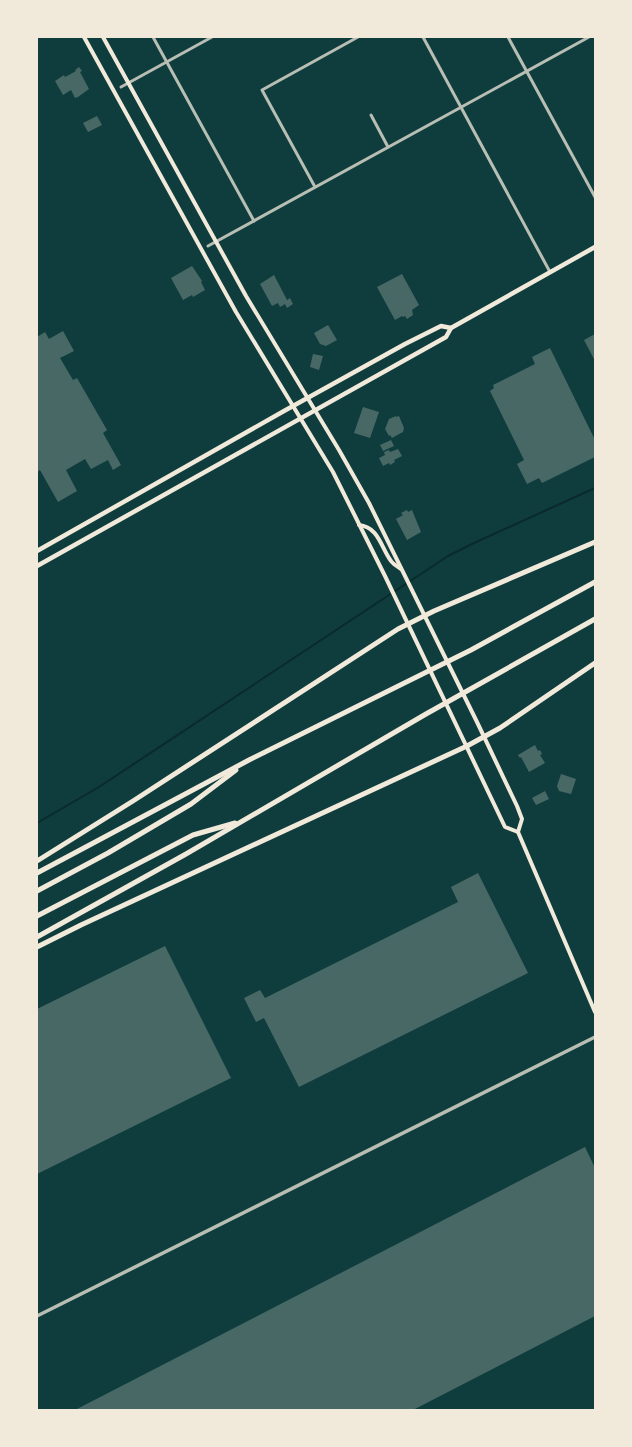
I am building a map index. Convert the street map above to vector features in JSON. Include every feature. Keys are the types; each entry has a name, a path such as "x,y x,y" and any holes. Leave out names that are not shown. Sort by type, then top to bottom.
{"highway":[{"path":"37,861 133,802 398,629 595,542"},
{"path":"37,873 249,760 471,650 595,582"},
{"path":"37,937 595,619"},
{"path":"37,948 88,922 467,746 500,728 595,663"},
{"path":"37,892 108,854 191,804 249,760"},
{"path":"37,916 193,835 244,820"}],"main road":[{"path":"84,37 236,312 333,472 385,576 505,827 518,832"},
{"path":"103,37 246,296 370,503 477,722 522,819 518,832 595,1012"},
{"path":"37,566 446,337 451,328 595,247"},
{"path":"37,551 405,344 441,326 451,328"},
{"path":"359,525 366,526 376,534 392,562 401,569"}],"street":[{"path":"153,37 254,221"},
{"path":"121,87 212,37"},
{"path":"315,187 262,90 358,37"},
{"path":"423,37 550,272"},
{"path":"508,37 595,197"},
{"path":"208,246 589,37"},
{"path":"371,115 388,147"},
{"path":"37,1316 595,1036"}],"building":[{"path":"79,67 89,89 75,98 71,90 63,95 55,81 64,75 65,77 76,71 75,70"},
{"path":"97,116 102,125 88,132 83,123"},
{"path":"192,266 202,281 201,282 205,290 193,297 192,295 183,300 171,278"},
{"path":"402,274 419,305 412,310 413,315 407,319 405,316 402,316 395,320 377,287"},
{"path":"274,275 287,300 290,298 293,304 287,308 285,304 280,307 278,303 272,306 260,284"},
{"path":"328,325 337,340 326,346 320,344 314,333"},
{"path":"63,331 74,351 60,358 73,380 77,378 107,430 103,433 121,465 113,470 108,460 91,469 85,459 66,470 77,491 58,502 40,470 37,472 37,337 45,332 49,339"},
{"path":"595,334 595,361 584,340"},
{"path":"550,348 595,440 595,457 542,483 539,478 527,484 517,464 524,460 490,391 494,388 493,385 535,364 532,357"},
{"path":"313,354 323,356 319,370 310,367"},
{"path":"363,407 379,412 370,438 354,433"},
{"path":"399,416 404,428 403,432 392,438 385,429 389,419"},
{"path":"391,440 394,446 383,451 380,445"},
{"path":"398,449 402,456 394,460 395,462 390,465 389,463 383,466 379,458 385,455 384,452 389,450 390,452"},
{"path":"407,510 408,512 412,510 421,532 407,540 396,519 403,515 401,513"},
{"path":"535,745 538,751 540,750 542,754 540,755 545,763 529,772 521,757 520,758 518,755"},
{"path":"561,774 576,779 571,794 559,791 557,786"},
{"path":"545,791 549,799 536,805 532,798"},
{"path":"478,873 528,973 299,1087 264,1018 256,1022 244,998 260,990 265,998 458,902 451,887"},
{"path":"165,946 231,1078 37,1174 37,1009"},
{"path":"585,1147 595,1168 595,1316 413,1410 75,1410"}],"waterway":[{"path":"37,823 99,787 448,556 595,488"}]}
